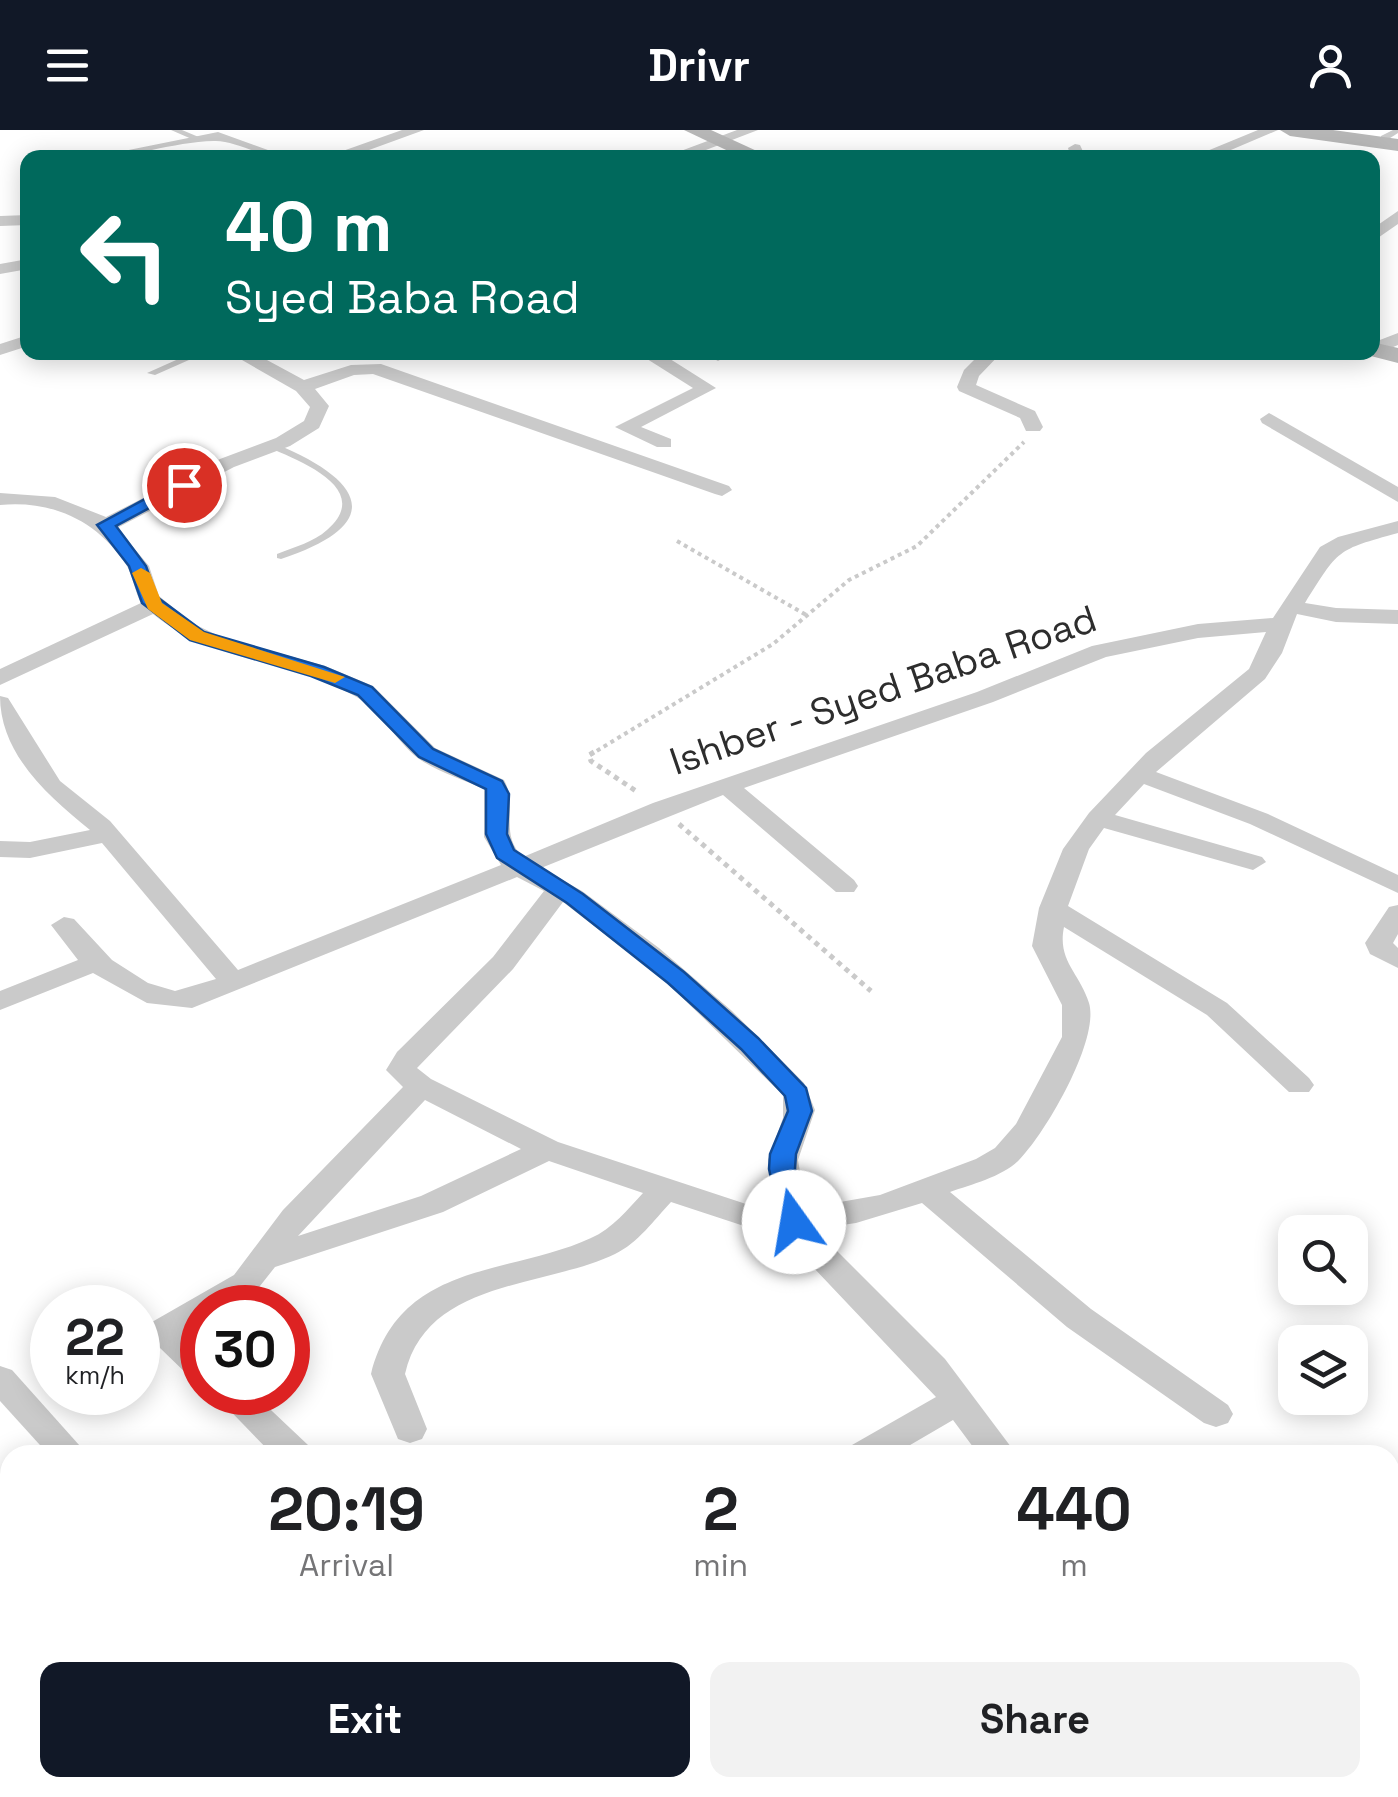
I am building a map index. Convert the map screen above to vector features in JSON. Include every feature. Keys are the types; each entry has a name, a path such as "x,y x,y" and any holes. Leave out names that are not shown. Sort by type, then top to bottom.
{"main road":[{"path":"694,130 738,150"},
{"path":"1290,130 1394,139"},
{"path":"1333,130 1394,139"}],"street":[{"path":"355,150 417,130"},
{"path":"692,150 751,130"},
{"path":"1218,150 1271,130"},
{"path":"136,150 197,138 224,138 259,150"},
{"path":"106,525 312,424 320,406 303,387 252,360"},
{"path":"659,360 706,388 625,427 664,443"},
{"path":"984,360 970,374 966,387 1028,416 1033,426"},
{"path":"303,387 350,370 375,368 722,490"},
{"path":"1268,419 1398,496"},
{"path":"0,498 30,498 68,506 106,525 138,566 154,606 197,636 330,676 365,691 426,753 495,785 499,794 495,818 498,843 521,866 559,889 676,978 750,1043 797,1094 800,1111 783,1154 782,1169 794,1222 805,1239 880,1312 959,1400 991,1445"},
{"path":"559,889 504,963 406,1059 401,1070 421,1086 547,1149 744,1215 794,1222 888,1204 927,1190 1006,1155 1028,1129 1076,1037 1076,1005 1046,946 1052,908 1076,850 1098,818 1139,774 1257,674 1272,654 1286,616 1327,551 1344,541 1398,527"},
{"path":"0,678 154,606"},
{"name":"Ishber - Syed Baba Road","path":"94,963 174,1003 662,808 985,697 1100,651 1286,616 1398,617"},
{"path":"0,703 52,786 108,834 234,982"},
{"path":"1139,774 1259,819 1398,885"},
{"path":"728,786 845,886"},
{"path":"1098,818 1253,862"},
{"path":"0,849 30,850 108,834"},
{"path":"1052,908 1217,1009 1299,1085"},
{"path":"1398,912 1380,943 1380,948 1398,960"},
{"path":"0,1001 94,963 64,925"},
{"path":"243,1285 294,1218 421,1086"},
{"path":"266,1258 432,1204 547,1149"},
{"path":"410,1429 388,1374 398,1346 430,1307 458,1288 602,1246 624,1232 664,1190"},
{"path":"927,1190 1080,1318 1216,1414"},
{"path":"0,1379 30,1394"},
{"path":"881,1445 959,1400"},
{"path":"49,1415 65,1445"},
{"path":"253,1415 285,1445"}],"lane":[{"path":"175,130 197,138"},
{"path":"152,373 184,360"},
{"path":"273,446 332,474 345,495 346,506 334,530 282,556"}],"path":[{"path":"871,991 662,808 591,761 589,755 773,644 849,580 931,536 1006,463 1033,426"},
{"path":"677,542 808,616"}],"slow traffic":[{"path":"141,573 148,599 154,606 197,636 335,677"}],"route":[{"path":"184,485 106,525 138,566 148,599 197,636 342,680 365,691 426,753 488,778 499,794 496,834 504,853 575,898 676,978 750,1043 797,1094 800,1111 783,1154 782,1169 794,1222"}]}
